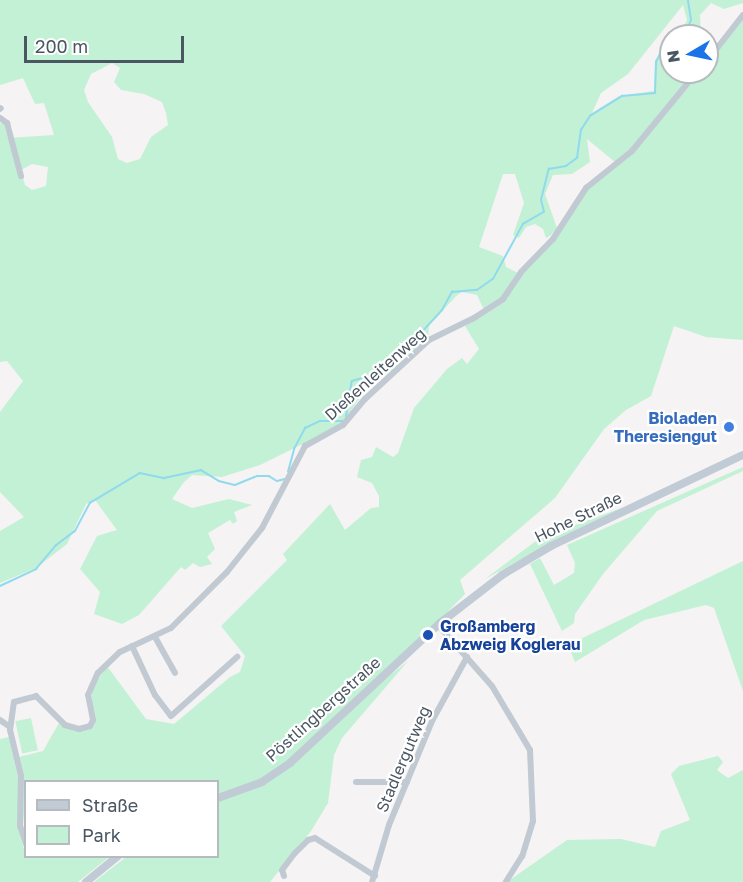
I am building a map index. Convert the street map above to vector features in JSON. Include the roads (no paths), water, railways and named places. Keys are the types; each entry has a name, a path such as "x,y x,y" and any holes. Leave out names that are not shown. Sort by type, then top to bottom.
{"main road":[{"name":"Hohe Straße","path":"438,625 482,589 535,555 743,455"},
{"name":"Pöstlingbergstraße","path":"219,798 261,782 290,762 438,625"},
{"path":"86,882 116,858"}],"street":[{"path":"719,46 743,15"},
{"name":"Dießenleitenweg","path":"10,727 13,704 32,695 40,698 65,725 77,729 90,726 93,720 88,697 94,678 114,657 176,624 246,549 262,528 275,496 291,478 297,456 305,446 343,425 369,394 429,340 474,318 503,299 521,272 553,239 592,180 632,151 687,84"},
{"path":"0,118 8,125 21,176"},
{"path":"438,625 497,693 505,712 523,734 532,757 532,828 522,856 506,882"},
{"path":"155,637 175,673"},
{"path":"132,646 155,695 171,716 237,657"},
{"name":"Stadlergutweg","path":"284,876 282,870 295,853 308,840 315,838 373,879 389,825 435,714 467,657"},
{"path":"0,720 10,727 21,777 20,826 24,838"},
{"path":"356,782 408,782"}],"waterway":[{"path":"688,0 691,20 689,24"},
{"path":"346,417 352,381 380,373 401,347 419,335 442,310 452,292 477,290 493,279 523,224 544,212 541,200 549,169 566,166 577,158 581,130 590,116 622,96 655,93 656,62 659,56"},
{"path":"288,472 294,449 305,428 320,421 344,421"},
{"path":"0,586 36,569 55,546 75,531 90,503 140,473 164,478 201,470 219,481 235,485 257,476 269,476 277,481 285,479"}],"place":[{"name":"Bioladen Theresiengut","path":"729,427"},
{"name":"Großamberg Abzweig Koglerau","path":"428,635"}]}
